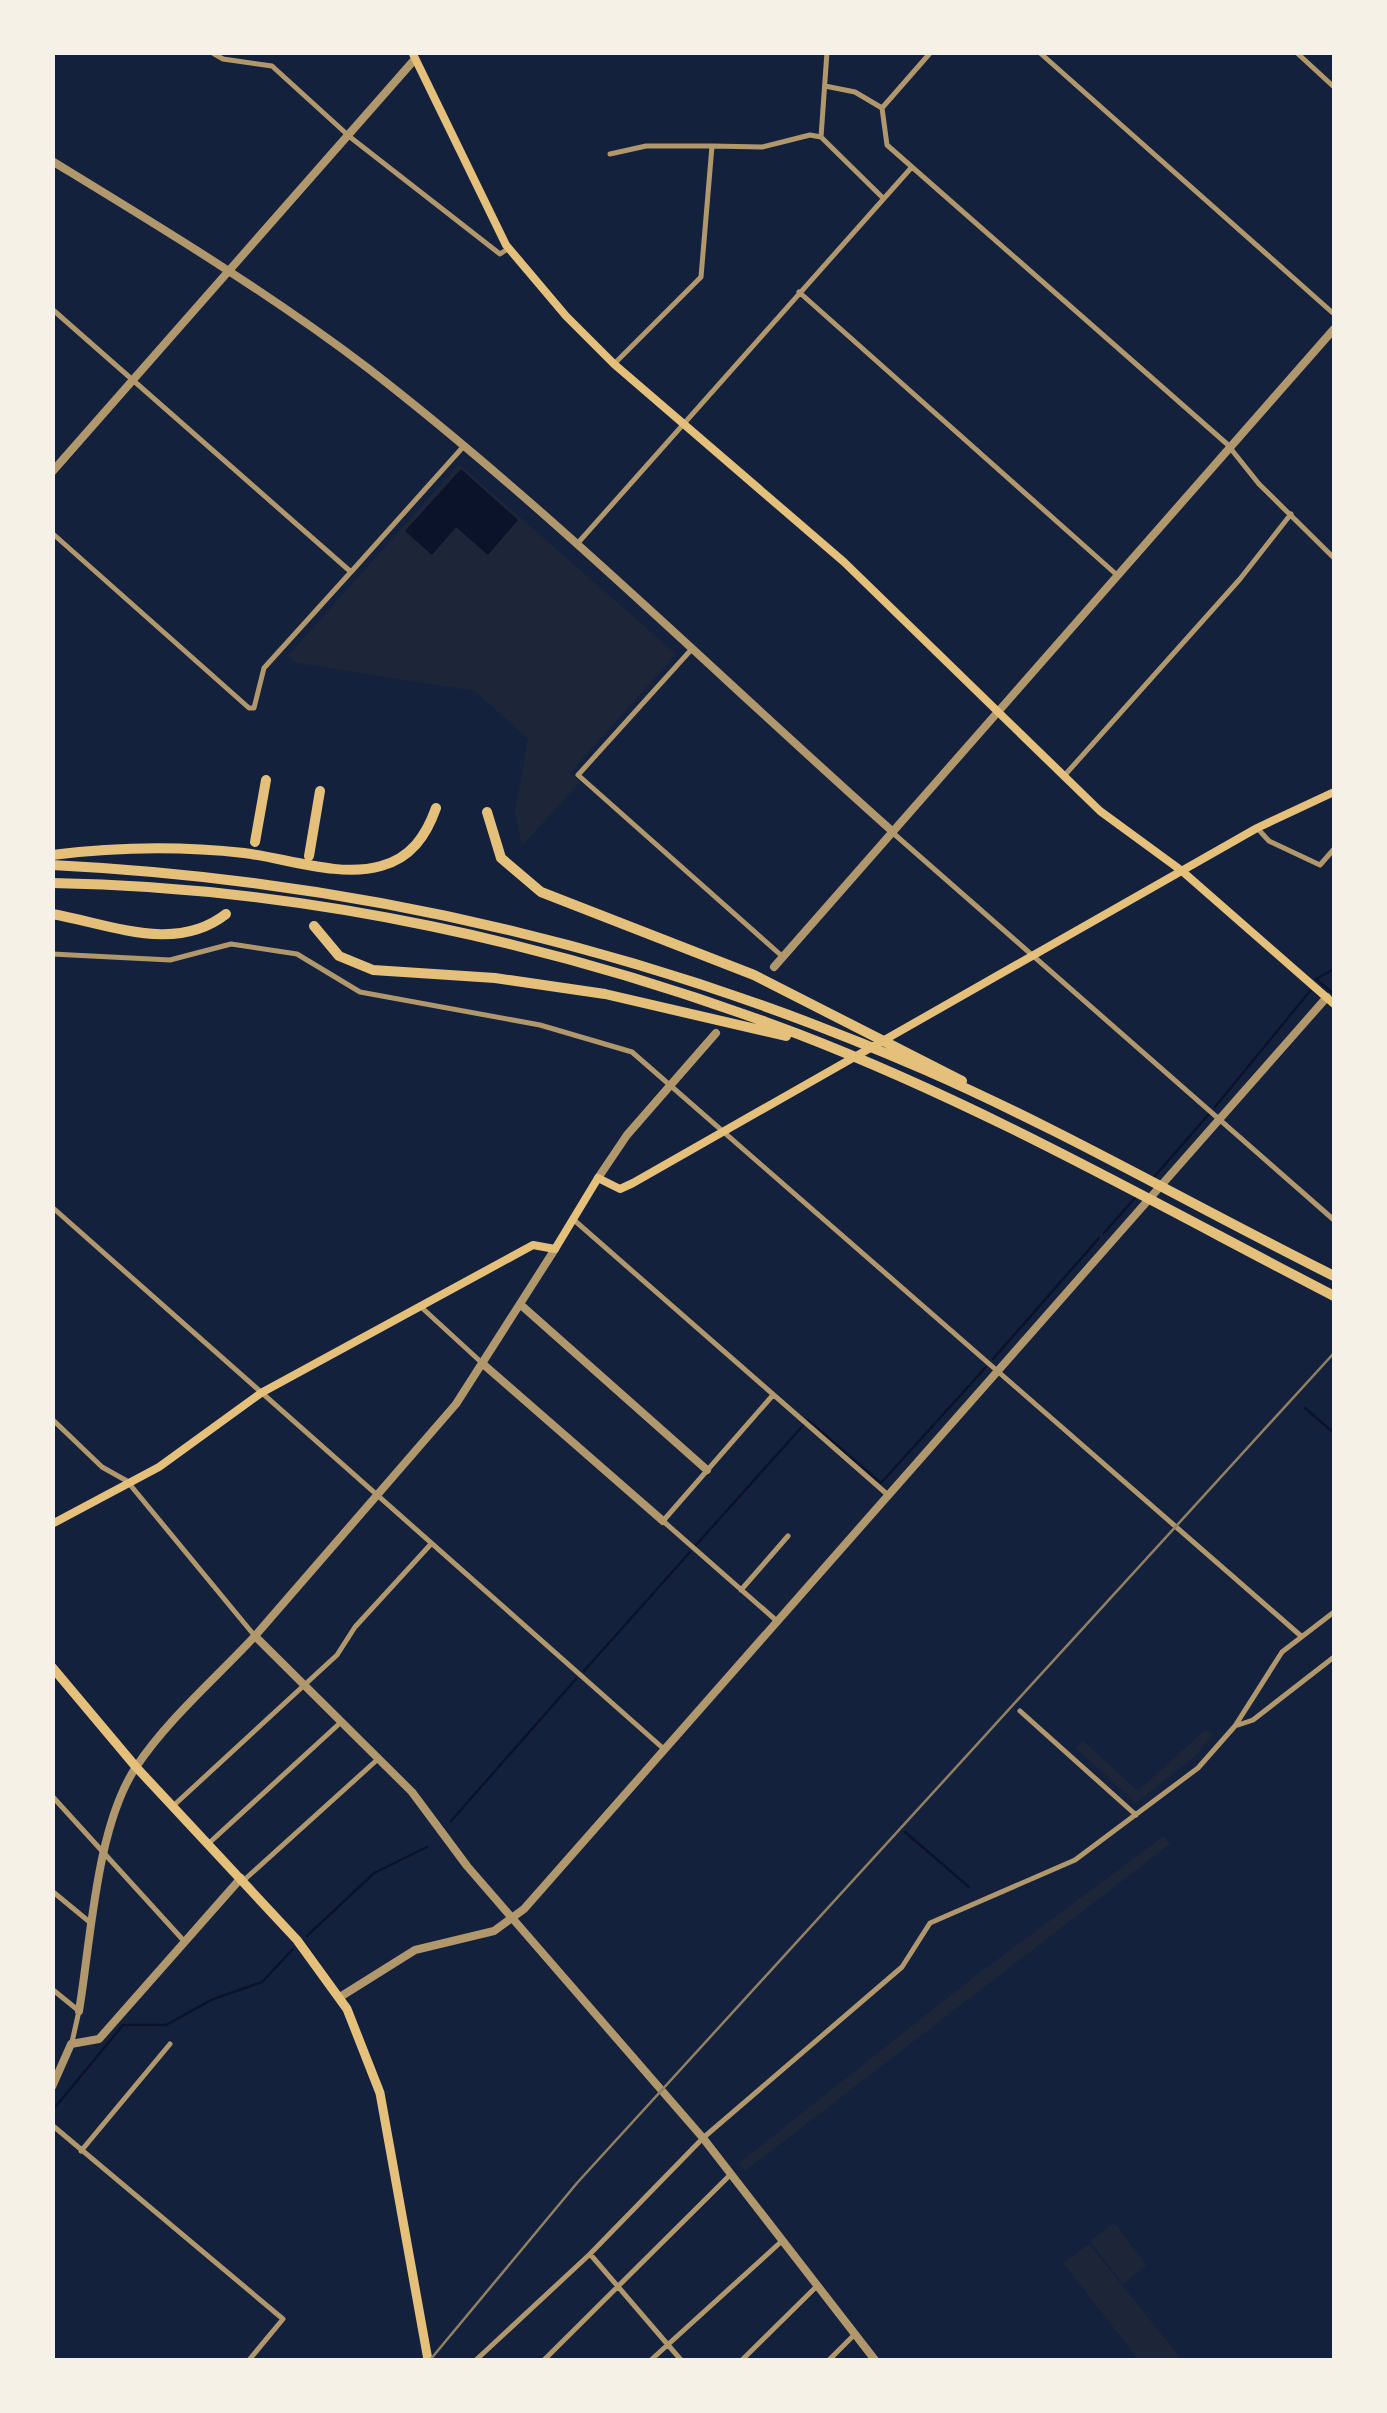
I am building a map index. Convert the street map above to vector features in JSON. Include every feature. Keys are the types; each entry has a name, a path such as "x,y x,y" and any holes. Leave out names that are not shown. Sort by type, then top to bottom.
{"highway":[{"path":"255,842 266,780"},
{"path":"309,856 320,792"},
{"path":"52,855 101,848 194,850 338,868 377,868 416,846 436,808"},
{"path":"486,812 501,858 524,882 738,968 856,1024 1004,1107 1334,1276"},
{"path":"52,865 274,884 474,920 669,972 849,1038 1004,1107"},
{"path":"52,883 266,900 446,931 613,972 826,1046 1022,1135 1334,1296"},
{"path":"52,914 167,936 201,929 226,914"},
{"path":"314,926 339,956 374,970 495,978 606,994 826,1046"},
{"path":"52,1667 136,1767 308,1952 340,1997 380,2093 428,2360"}],"main road":[{"path":"414,56 509,248 529,277 614,364 844,562 1110,821 1182,871 1331,1001"},
{"path":"52,1524 181,1452 260,1393 533,1245 555,1249 598,1178 620,1188 633,1184 1256,828 1334,792"}],"street":[{"path":"211,52 223,59 272,66 350,137 500,254 509,248"},
{"path":"821,137 827,52"},
{"path":"882,108 931,52"},
{"path":"1040,52 1334,314"},
{"path":"1296,52 1334,87"},
{"path":"52,472 350,137 414,56"},
{"path":"824,86 855,92 882,108"},
{"path":"882,108 888,145 911,168 1231,451 1334,558"},
{"path":"610,154 646,146 762,147 810,135 821,137 883,198"},
{"path":"614,364 701,277 712,146"},
{"path":"52,160 230,270 371,371 463,447 1033,958 1334,1220"},
{"path":"575,546 911,168"},
{"path":"799,292 1117,576"},
{"path":"52,309 351,572"},
{"path":"774,967 1231,451 1334,329"},
{"path":"52,534 248,708 254,708 264,668 463,447"},
{"path":"1064,776 1240,579 1291,514"},
{"path":"690,651 578,775 783,957"},
{"path":"1256,828 1270,841 1320,865 1334,849"},
{"path":"52,954 170,960 232,944 296,954 360,992 540,1025 632,1052 726,1130 1301,1636"},
{"path":"340,1997 415,1950 486,1934 512,1918 1221,1119 1331,1001"},
{"path":"598,1178 627,1135 716,1033"},
{"path":"52,1208 665,1750"},
{"path":"573,1219 888,1495"},
{"path":"52,2087 80,2011 106,1856 122,1794 136,1767 440,1425 555,1249"},
{"path":"420,1306 778,1622"},
{"path":"521,1306 707,1470"},
{"path":"662,1521 773,1395"},
{"path":"52,1419 102,1467 127,1482 255,1636 431,1814 467,1866 703,2138 875,2360"},
{"path":"741,1590 788,1536"},
{"path":"172,1807 337,1655 355,1627 431,1544"},
{"path":"476,2360 590,2254 703,2138 902,1966 930,1923 1075,1860 1198,1768 1235,1726 1282,1652 1334,1612"},
{"path":"1235,1726 1253,1720 1334,1657"},
{"path":"1020,1711 1136,1815"},
{"path":"208,1844 340,1722"},
{"path":"71,2044 98,2039 242,1880 378,1759"},
{"path":"52,1796 184,1940"},
{"path":"52,1890 94,1925"},
{"path":"52,1988 80,2011"},
{"path":"82,2150 170,2044"},
{"path":"52,2125 282,2319 249,2360"},
{"path":"544,2360 731,2174"},
{"path":"651,2360 782,2240"},
{"path":"590,2254 681,2360"},
{"path":"742,2360 818,2284"},
{"path":"829,2360 856,2333"}],"shaded area":[{"path":"459,464 676,654 570,773 580,782 522,846 515,812 528,739 475,691 297,663 288,656"},
{"path":"461,469 518,520 488,555 456,527 432,555 405,531"},
{"path":"1205,1730 1214,1734 1194,1757 1136,1803 1076,1748 1083,1741 1138,1791"},
{"path":"1164,1836 1170,1844 745,2171 739,2163 975,1976"},
{"path":"1114,2223 1147,2265 1123,2284 1090,2241"},
{"path":"1089,2244 1182,2360 1139,2360 1063,2263"}],"waterway":[{"path":"1334,969 1316,979 1334,994"},
{"path":"1215,1107 1310,991"},
{"path":"1154,1177 1209,1114"},
{"path":"1104,1233 1135,1198"},
{"path":"993,1359 1099,1238"},
{"path":"696,1545 808,1420 881,1483 986,1367"},
{"path":"1305,1408 1334,1433"},
{"path":"584,1671 690,1552"},
{"path":"451,1821 576,1679"},
{"path":"905,1832 969,1887"},
{"path":"307,1936 374,1873 427,1847"},
{"path":"52,2111 123,2025 166,2025 211,2000 262,1982 293,1949"}],"railway":[{"path":"430,2360 577,2183 1334,1353"}]}
